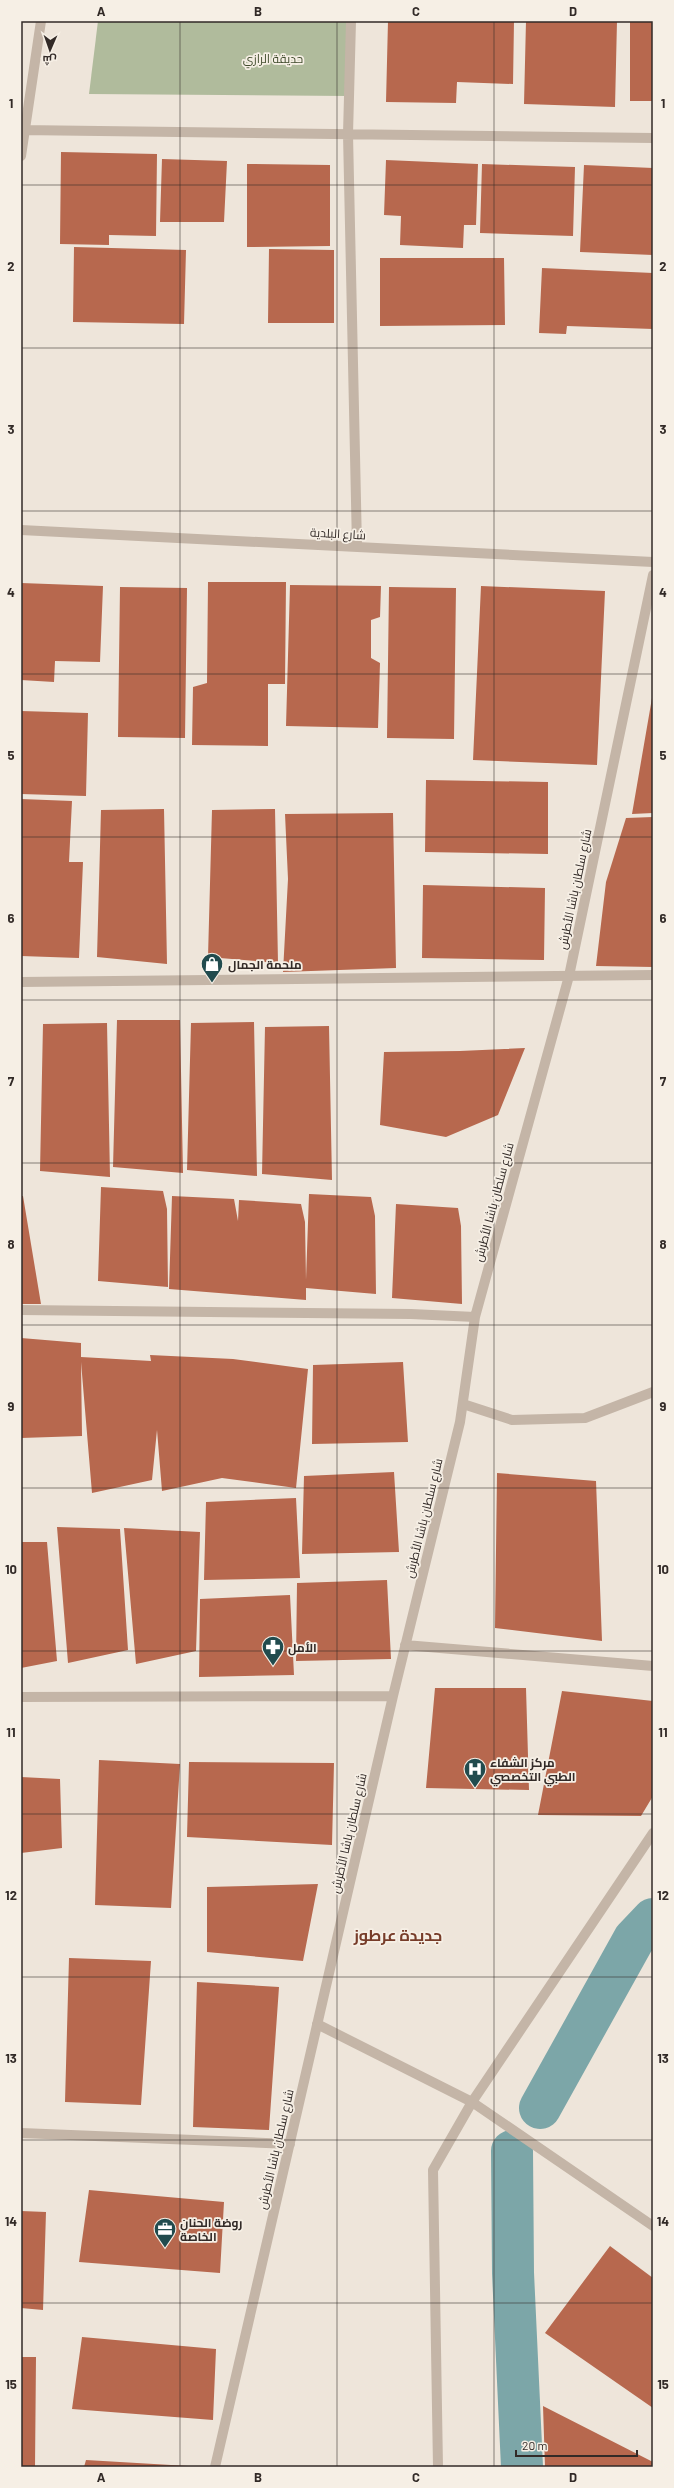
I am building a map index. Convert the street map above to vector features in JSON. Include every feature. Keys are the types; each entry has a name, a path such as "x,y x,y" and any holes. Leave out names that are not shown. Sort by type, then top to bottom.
{"street":[{"path":"21,156 23,130 41,21"},
{"path":"351,21 348,134 357,547"},
{"path":"23,130 653,138"},
{"name":"شارع البلدية","path":"21,530 653,562"},
{"name":"شارع سلطان باشا الأطرش","path":"215,2467 405,1644 460,1422 475,1317 569,976 653,574"},
{"path":"21,982 653,975"},
{"path":"21,1310 411,1314 475,1317"},
{"path":"463,1404 512,1420 585,1418 653,1392"},
{"path":"405,1644 653,1666"},
{"path":"21,1697 393,1696"},
{"path":"438,2467 433,2170 472,2102 653,1833"},
{"path":"317,2024 472,2102 653,2226"},
{"path":"21,2133 290,2144"}],"green space":[{"name":"حديقة الرازي","path":"98,21 351,21 348,96 89,94"}],"building":[{"path":"388,21 514,21 513,84 457,82 456,103 386,102"},
{"path":"526,21 617,21 615,107 524,104"},
{"path":"630,21 653,21 653,101 630,101"},
{"path":"61,152 157,154 156,236 109,235 109,245 60,244"},
{"path":"162,159 227,161 224,222 160,222"},
{"path":"386,160 478,164 476,225 464,225 463,248 400,245 401,216 384,215"},
{"path":"247,164 330,165 330,246 247,247"},
{"path":"482,164 575,167 573,236 480,233"},
{"path":"584,165 653,168 653,255 580,252"},
{"path":"74,247 186,250 184,324 73,322"},
{"path":"269,249 334,250 334,323 268,323"},
{"path":"380,258 504,258 505,325 380,326"},
{"path":"542,268 653,273 653,329 567,326 566,334 539,333"},
{"path":"208,582 286,582 285,684 268,684 268,746 192,745 193,687 207,683"},
{"path":"21,583 103,586 100,662 55,661 54,682 21,680"},
{"path":"290,585 381,586 380,617 371,620 371,658 380,663 378,728 286,726"},
{"path":"481,586 605,591 597,765 473,760"},
{"path":"120,587 187,588 185,738 118,737"},
{"path":"389,587 456,588 454,739 387,738"},
{"path":"652,698 653,813 632,814"},
{"path":"21,711 88,713 86,796 21,794"},
{"path":"426,780 548,782 548,854 425,852"},
{"path":"21,799 72,801 69,862 83,862 79,958 21,956"},
{"path":"164,809 167,964 97,957 101,810"},
{"path":"275,809 278,963 208,957 212,810"},
{"path":"393,813 396,968 283,972 288,879 285,814"},
{"path":"653,817 653,967 596,966 606,882 626,818"},
{"path":"423,885 545,888 544,960 422,958"},
{"path":"117,1020 180,1020 183,1173 113,1167"},
{"path":"254,1022 257,1176 187,1170 191,1023"},
{"path":"107,1023 110,1177 40,1171 43,1024"},
{"path":"329,1026 332,1180 262,1174 265,1027"},
{"path":"525,1048 498,1115 446,1137 380,1125 384,1052"},
{"path":"101,1187 163,1191 167,1209 168,1287 98,1281"},
{"path":"309,1194 371,1197 375,1216 376,1294 306,1288 306,1300 169,1289 172,1196 234,1199 238,1221 239,1200 301,1204 305,1222 306,1280"},
{"path":"21,1196 23,1196 41,1304 21,1304"},
{"path":"396,1204 458,1208 461,1226 462,1304 392,1298"},
{"path":"21,1338 81,1343 81,1357 151,1361 150,1355 233,1359 308,1369 296,1488 222,1478 162,1491 157,1430 152,1480 92,1493 81,1362 82,1436 21,1438"},
{"path":"403,1362 408,1442 312,1444 313,1365"},
{"path":"394,1472 399,1552 302,1554 304,1476"},
{"path":"497,1473 596,1481 602,1641 495,1628"},
{"path":"296,1498 300,1578 204,1580 206,1502"},
{"path":"57,1527 120,1529 128,1650 68,1663"},
{"path":"124,1528 200,1532 196,1651 136,1664"},
{"path":"21,1542 47,1542 57,1661 21,1668"},
{"path":"387,1580 391,1659 296,1661 297,1583"},
{"path":"290,1595 294,1675 199,1677 200,1599"},
{"path":"435,1688 526,1688 529,1790 426,1788"},
{"path":"562,1691 653,1701 653,1796 641,1816 538,1815"},
{"path":"99,1760 180,1764 171,1908 95,1905"},
{"path":"189,1762 334,1763 332,1845 187,1837"},
{"path":"21,1777 60,1779 62,1848 21,1853"},
{"path":"318,1884 303,1961 207,1952 207,1887"},
{"path":"69,1958 151,1961 141,2105 65,2102"},
{"path":"197,1982 279,1987 269,2130 193,2127"},
{"path":"89,2190 224,2202 220,2273 79,2262"},
{"path":"21,2211 46,2212 43,2310 21,2308"},
{"path":"610,2246 653,2278 653,2408 545,2333"},
{"path":"82,2337 216,2349 213,2420 72,2409"},
{"path":"21,2357 36,2357 35,2467 21,2467"},
{"path":"543,2406 653,2462 653,2467 545,2467"},
{"path":"86,2460 188,2466 188,2467 84,2467"}],"waterway":[{"path":"540,2108 634,1939 653,1919"},
{"path":"512,2151 513,2273 522,2467"}],"place":[{"name":"ملحمة الجمال","path":"212,984"},
{"name":"الأمل","path":"273,1666"},
{"name":"مركز الشفاء الطبي التخصصي","path":"475,1788"},
{"name":"روضة الحنان الخاصة","path":"165,2248"}],"district":[{"name":"جديدة عرطوز","path":"398,1934"}]}
